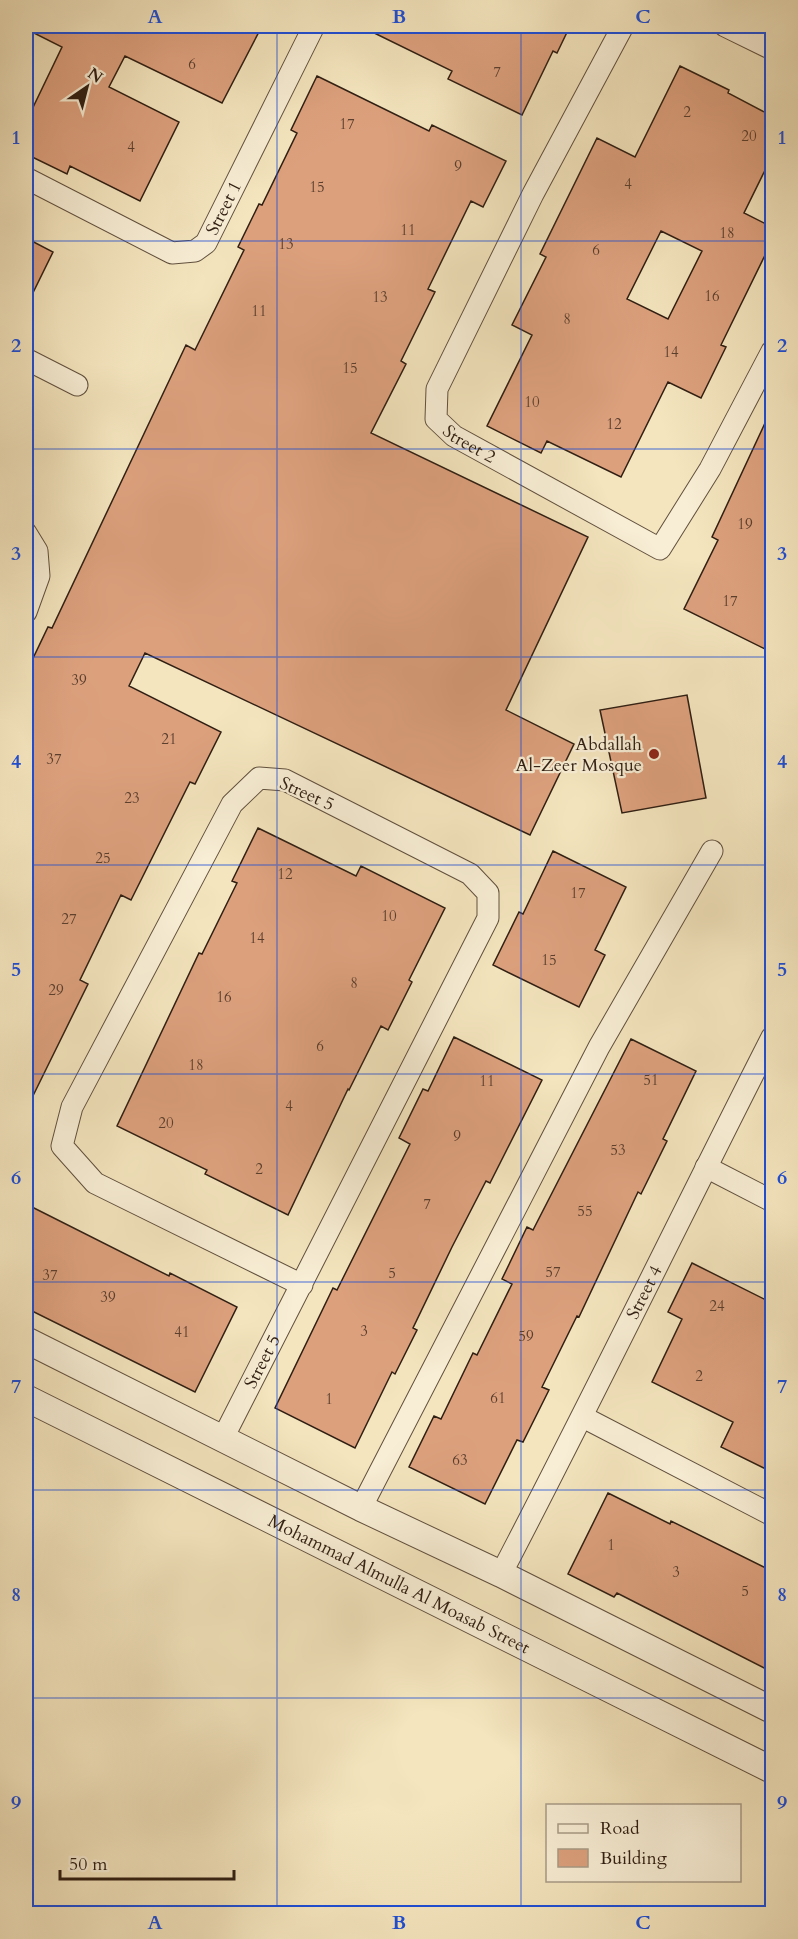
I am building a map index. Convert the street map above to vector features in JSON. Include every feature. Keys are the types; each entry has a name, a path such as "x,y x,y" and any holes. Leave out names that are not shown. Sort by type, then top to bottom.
{"street":[{"name":"Street 1","path":"26,178 172,253 195,251 206,243 314,26"},
{"name":"Street 2","path":"623,26 533,194 437,388 436,419 454,436 660,549 710,469 772,351"},
{"path":"725,26 772,49"},
{"path":"26,359 77,385"},
{"path":"26,533 37,551 39,576 26,612"},
{"name":"Street 5","path":"223,1438 302,1286 488,918 488,893 470,874 285,780 259,777 232,804 72,1107 62,1146 95,1183 302,1286"},
{"path":"361,1508 599,1047 712,851"},
{"name":"Street 4","path":"501,1574 583,1417 772,1037"},
{"path":"706,1167 772,1201"},
{"path":"26,1340 772,1710"},
{"name":"Mohammad Almulla Al Moasab Street","path":"26,1398 772,1770"},
{"path":"583,1417 772,1515"}],"building":[{"path":"26,26 262,26 222,103 125,56 109,87 179,122 140,201 70,166 67,174 26,154 26,122 62,47 26,29"},
{"path":"360,26 570,26 557,53 553,51 522,115 448,79 452,71"},
{"path":"680,66 729,90 728,93 772,116 772,156 744,213 772,227 772,241 721,345 726,347 701,398 668,382 621,477 547,441 541,453 487,426 532,335 512,325 546,257 540,254 597,138 635,157","holes":["661,231 702,251 668,319 627,299"]},
{"path":"317,76 429,131 432,125 506,161 483,207 471,201 428,289 435,292 401,361 406,364 371,433 588,537 506,710 574,744 530,835 145,653 129,686 221,732 195,784 190,782 131,900 121,895 80,980 88,984 26,1110 26,673 48,627 52,628 186,345 195,350 244,250 238,247 259,204 262,205 297,133 291,130"},
{"path":"26,238 53,252 26,307"},
{"path":"772,408 772,633 765,649 684,609 718,540 712,537"},
{"name":"Abdallah Al-Zeer Mosque","path":"687,695 706,798 622,813 600,710"},
{"path":"258,828 356,876 361,866 445,908 409,980 412,982 388,1030 381,1026 288,1215 205,1174 207,1170 117,1126 199,953 202,954 237,883 232,881"},
{"path":"553,851 626,887 595,950 605,955 579,1007 493,965 519,912 523,914"},
{"path":"454,1037 542,1080 490,1183 486,1181 452,1247 413,1328 417,1330 395,1374 392,1372 355,1448 275,1408 333,1288 337,1290 410,1144 399,1138 423,1089 428,1091"},
{"path":"631,1039 696,1071 663,1139 667,1141 641,1194 638,1192 579,1317 577,1316 542,1387 549,1390 523,1442 517,1440 485,1504 409,1467 434,1416 441,1419 473,1353 477,1355 512,1284 502,1279 527,1227 533,1230"},
{"path":"26,1204 169,1276 170,1273 237,1307 195,1392 26,1308"},
{"path":"692,1263 772,1303 772,1472 721,1447 733,1422 652,1382 682,1319 668,1312"},
{"path":"608,1493 772,1571 772,1672 617,1593 614,1597 568,1574"}],"place":[{"name":"Abdallah Al-Zeer Mosque","path":"654,754"}]}
